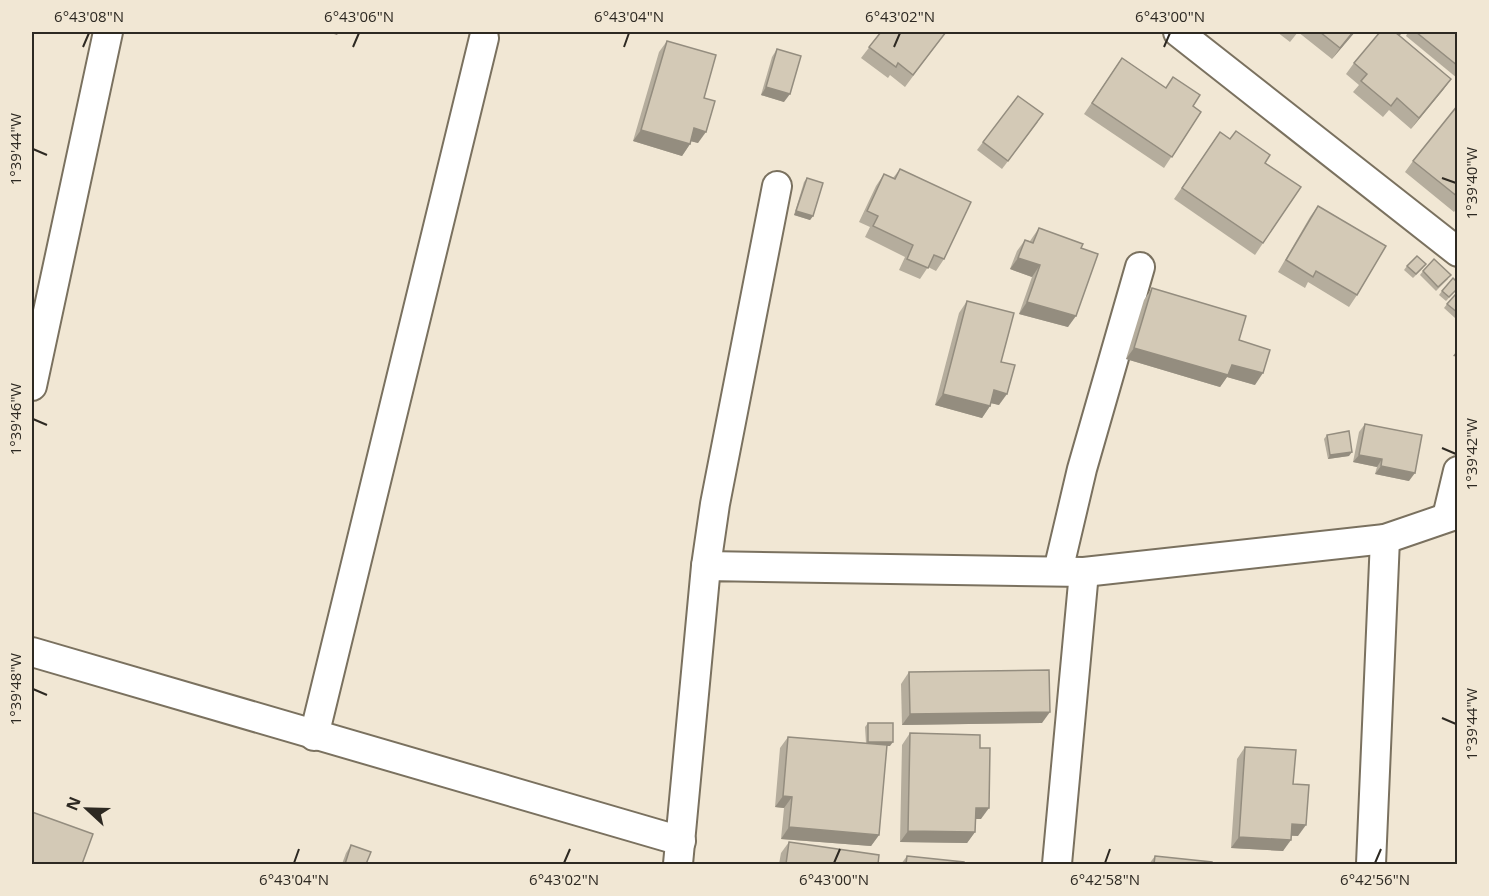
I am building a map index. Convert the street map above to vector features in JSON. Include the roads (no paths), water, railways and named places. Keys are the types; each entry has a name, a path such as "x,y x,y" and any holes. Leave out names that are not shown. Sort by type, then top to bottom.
{"street":[{"path":"32,386 108,32"},
{"path":"1178,32 1458,252"},
{"path":"314,736 484,38"},
{"path":"32,652 314,736 680,853 706,566 715,504 777,186"},
{"path":"1057,864 1071,572 1082,469 1140,267"},
{"path":"706,566 1071,572 1385,539 1452,515 1458,471"},
{"path":"1371,864 1385,539"}]}
